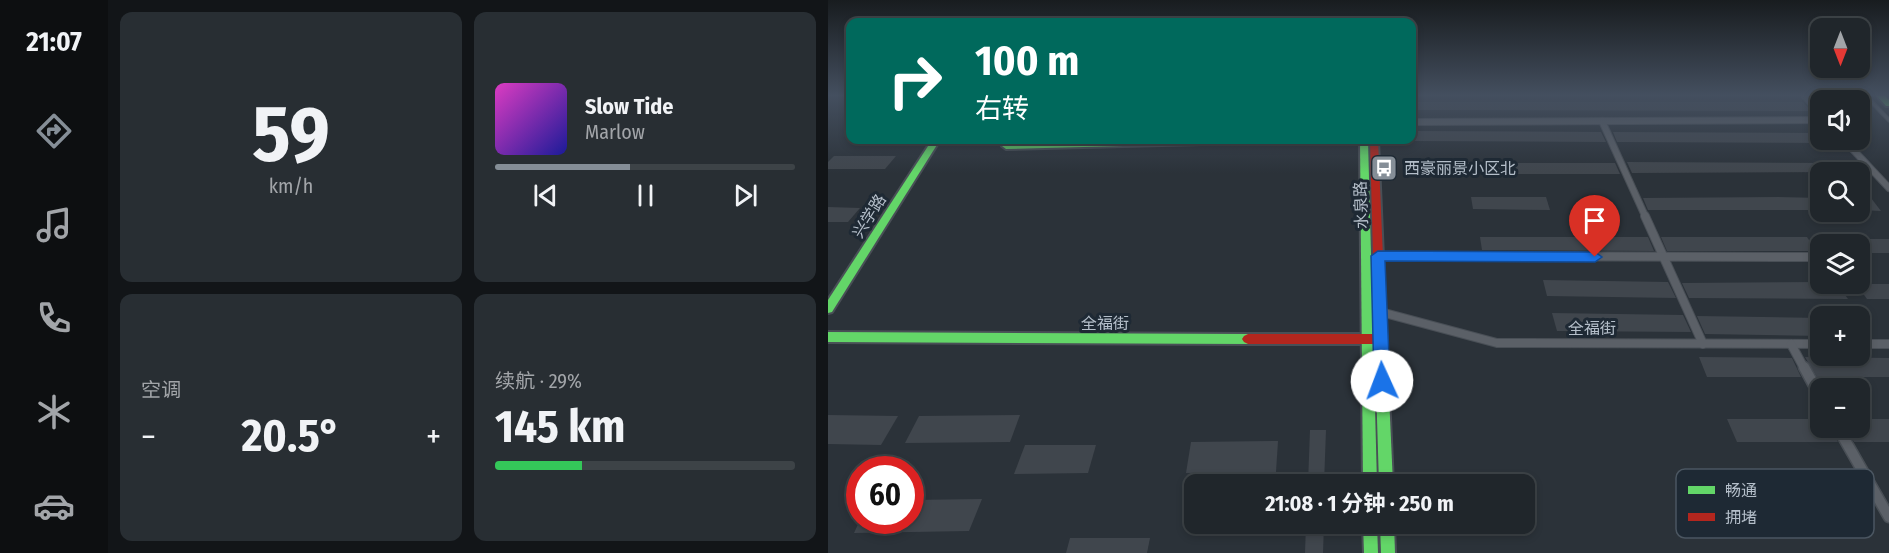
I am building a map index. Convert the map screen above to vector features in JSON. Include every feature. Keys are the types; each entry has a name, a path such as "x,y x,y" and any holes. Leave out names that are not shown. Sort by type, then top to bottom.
{"main road":[{"name":"兴学路","path":"828,309 933,144"},
{"path":"1006,146 1084,144"},
{"name":"水泉路","path":"1364,144 1370,474"},
{"name":"水泉路","path":"1374,144 1386,474"},
{"name":"全福街","path":"828,337 1381,339"},
{"path":"1370,534 1371,553"},
{"path":"1387,534 1388,553"}],"street":[{"path":"1416,122 1449,122"},
{"path":"1602,122 1703,344"},
{"path":"1853,150 1889,188"},
{"path":"1378,256 1810,257"},
{"name":"全福街","path":"1367,311 1380,311 1497,343 1810,344"},
{"path":"1791,344 1810,378"},
{"path":"1870,344 1889,344"},
{"path":"1844,438 1861,469"},
{"path":"1874,491 1889,517"}],"building":[{"path":"1416,131 1601,132 1606,142 1416,141"},
{"path":"1613,132 1810,133 1810,143 1617,142"},
{"path":"834,156 896,156 885,169 828,169 828,162"},
{"path":"1627,162 1810,163 1810,172 1632,173"},
{"path":"1410,163 1615,163 1620,174 1411,174"},
{"path":"1471,197 1546,197 1550,210 1473,209"},
{"path":"1643,198 1810,198 1810,210 1648,210"},
{"path":"1870,198 1871,198 1881,211 1870,210"},
{"path":"828,207 860,208 848,222 828,222"},
{"path":"1480,237 1648,237 1654,251 1482,250"},
{"path":"1661,237 1807,237 1810,242 1810,251 1667,251"},
{"path":"1870,239 1889,239 1889,253 1870,253"},
{"path":"1543,280 1668,282 1676,298 1547,296"},
{"path":"1810,282 1810,294 1844,294 1848,299 1689,298 1682,283"},
{"path":"1870,284 1889,284 1889,299 1867,299 1863,294 1870,294"},
{"path":"1552,313 1683,315 1691,332 1557,331"},
{"path":"1697,316 1810,318 1810,336 1705,334"},
{"path":"1699,357 1792,358 1801,377 1707,377"},
{"path":"1870,358 1889,358 1889,377 1817,377 1810,366 1870,366"},
{"path":"828,415 898,416 881,445 828,444"},
{"path":"1020,415 1010,442 905,443 919,416"},
{"path":"1727,419 1810,419 1810,438 1836,438 1838,442 1737,442"},
{"path":"1870,419 1889,419 1889,442 1854,442 1852,438 1870,438"},
{"path":"1310,430 1326,430 1324,474 1308,474"},
{"path":"1278,441 1276,472 1186,473 1191,442"},
{"path":"1025,445 1096,445 1088,473 1014,474"},
{"path":"982,499 969,531 924,532 924,500"},
{"path":"1306,534 1324,534 1323,553 1305,553"},
{"path":"1070,538 1150,538 1147,553 1066,553"}],"traffic: fast":[{"path":"828,309 933,144"},
{"path":"1006,146 1084,144"},
{"path":"1364,144 1370,474"},
{"path":"828,337 1248,339"},
{"path":"1381,352 1386,474"},
{"path":"1370,534 1371,553"},
{"path":"1387,534 1388,553"}],"traffic: jam":[{"path":"1374,144 1381,352"},
{"path":"1248,339 1375,339"}],"place":[{"name":"西豪丽景小区北","path":"1384,168"}],"route":[{"path":"1382,381 1378,256 1595,257"}]}
